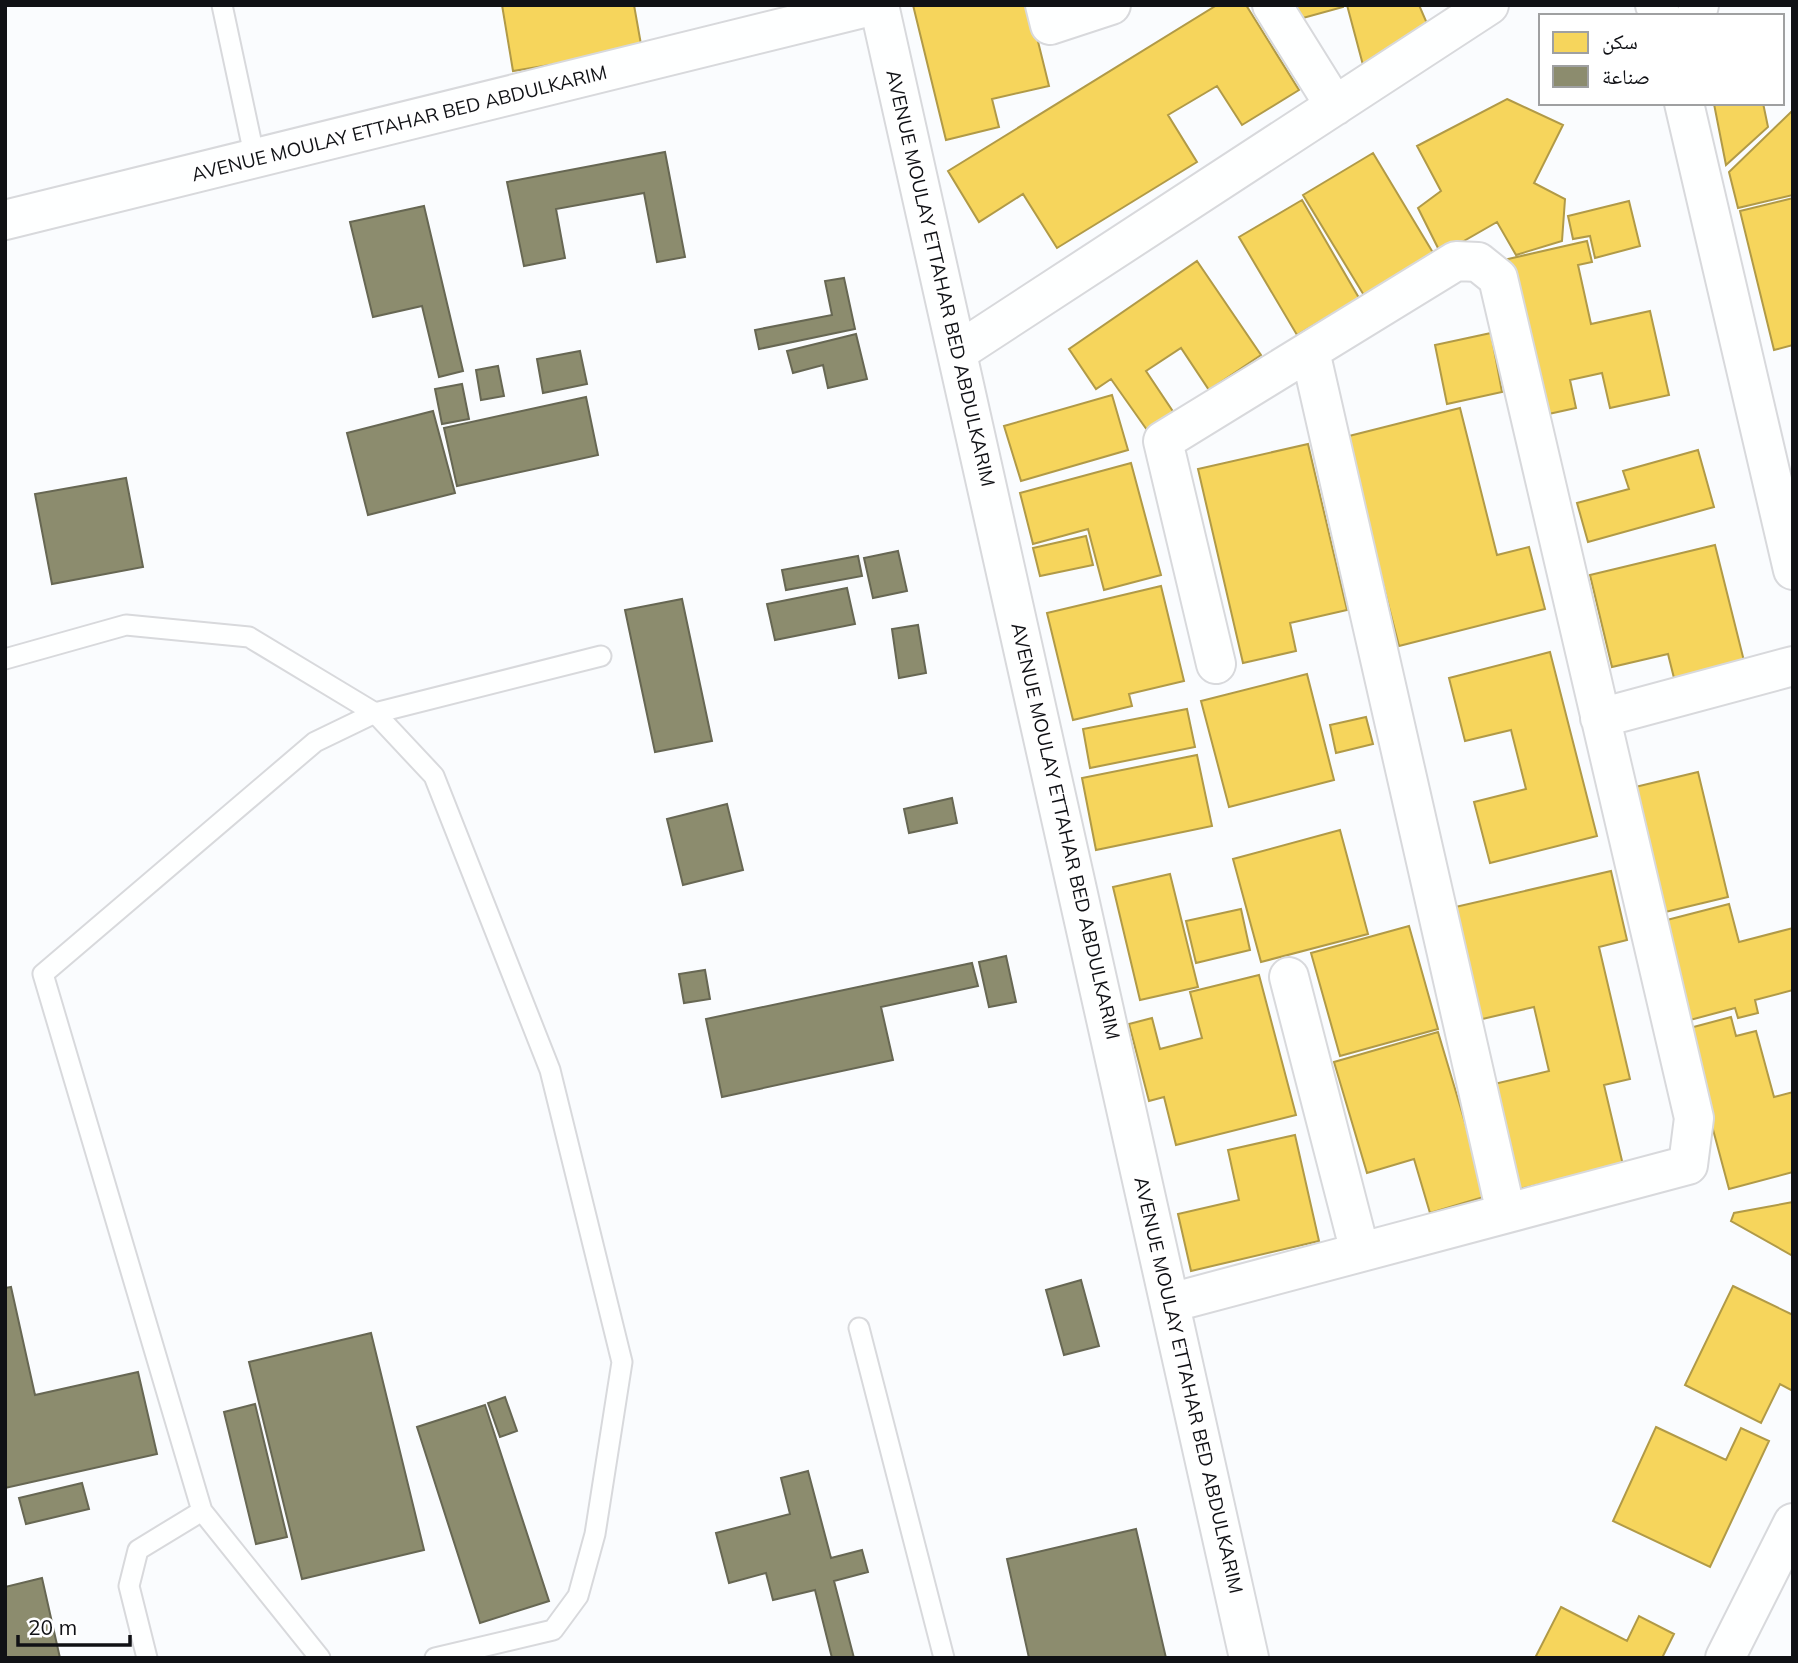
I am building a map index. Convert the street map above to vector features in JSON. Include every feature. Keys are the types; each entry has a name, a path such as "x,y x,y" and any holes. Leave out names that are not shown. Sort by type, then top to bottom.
{"street":[{"name":"AVENUE MOULAY ETTAHAR BED ABDULKARIM","path":"5,220 877,5 959,351 1249,1658"},
{"path":"1045,5 1050,25 1111,5"},
{"path":"1272,5 1335,106"},
{"path":"959,351 1489,5"},
{"path":"1684,105 1793,570"},
{"path":"1170,1303 1688,1164 1694,1118 1498,278 1478,262 1456,261 1163,441 1216,664"},
{"path":"1310,351 1506,1213"},
{"path":"1600,718 1793,666"},
{"path":"1289,977 1360,1252"},
{"path":"1725,1658 1793,1523"}],"lane":[{"path":"222,5 255,159"},
{"path":"5,659 126,625 249,638 375,713 434,776 545,1057 622,1362 595,1534 578,1597 553,1630 435,1658"},
{"path":"320,1658 202,1511 43,974 314,741 375,713 601,656"},
{"path":"859,1328 944,1658"},
{"path":"147,1658 129,1586 138,1550 202,1511"}],"building: سكن":[{"path":"502,5 634,5 642,50 513,71"},
{"path":"913,5 1029,5 1049,86 992,99 999,127 946,140"},
{"path":"1217,5 1246,5 1299,90 1242,125 1217,86 1168,115 1197,162 1057,248 1023,194 979,222 948,171"},
{"path":"1289,5 1343,5 1343,7 1292,21"},
{"path":"1347,5 1419,5 1429,28 1363,65"},
{"path":"1507,99 1563,125 1534,183 1565,199 1562,241 1516,255 1497,222 1441,254 1418,208 1441,191 1417,146"},
{"path":"1714,105 1763,105 1768,127 1726,165"},
{"path":"1793,110 1793,195 1738,208 1729,172"},
{"path":"1373,153 1435,256 1365,297 1303,195"},
{"path":"1793,198 1793,345 1774,350 1740,211"},
{"path":"1302,200 1359,298 1297,335 1239,237"},
{"path":"1629,201 1640,246 1595,258 1590,236 1573,239 1568,216"},
{"path":"1587,241 1592,262 1578,265 1591,324 1650,311 1669,395 1610,408 1602,373 1570,380 1576,408 1544,415 1508,259"},
{"path":"1197,261 1261,355 1209,390 1181,348 1146,371 1174,413 1147,430 1111,379 1096,389 1069,349"},
{"path":"1491,333 1502,392 1447,404 1435,345"},
{"path":"1112,395 1128,450 1021,481 1004,426"},
{"path":"1460,408 1497,555 1529,547 1545,609 1399,646 1345,437"},
{"path":"1308,444 1347,610 1290,623 1296,651 1243,663 1198,469"},
{"path":"1698,450 1714,507 1588,542 1577,503 1629,489 1623,471"},
{"path":"1131,463 1161,575 1104,590 1088,529 1033,544 1020,493"},
{"path":"1086,536 1093,565 1040,576 1033,548"},
{"path":"1715,545 1745,665 1675,682 1668,654 1612,667 1590,575"},
{"path":"1161,586 1184,681 1129,694 1132,706 1073,720 1047,613"},
{"path":"1550,652 1597,836 1490,863 1474,802 1526,789 1511,730 1465,741 1449,678"},
{"path":"1307,674 1334,780 1229,807 1201,701"},
{"path":"1187,709 1195,747 1090,768 1083,729"},
{"path":"1366,717 1373,744 1336,753 1330,725"},
{"path":"1197,755 1212,826 1096,850 1082,778"},
{"path":"1698,772 1728,897 1661,913 1631,788"},
{"path":"1340,830 1368,934 1261,962 1233,859"},
{"path":"1611,871 1627,940 1599,947 1630,1079 1604,1085 1623,1165 1515,1190 1490,1085 1549,1071 1534,1007 1478,1020 1451,908"},
{"path":"1170,874 1198,987 1140,1000 1113,887"},
{"path":"1729,904 1739,942 1793,928 1793,990 1755,1000 1758,1013 1738,1018 1735,1008 1690,1020 1663,921"},
{"path":"1241,909 1250,950 1196,963 1186,921"},
{"path":"1409,926 1438,1029 1340,1056 1311,953"},
{"path":"1259,975 1296,1115 1176,1145 1164,1097 1149,1101 1129,1024 1152,1018 1160,1049 1202,1038 1190,992"},
{"path":"1731,1017 1736,1036 1756,1031 1774,1097 1793,1092 1793,1172 1729,1189 1686,1029"},
{"path":"1438,1032 1487,1196 1430,1213 1414,1159 1367,1173 1334,1062"},
{"path":"1295,1135 1319,1241 1191,1271 1178,1214 1239,1200 1228,1150"},
{"path":"1793,1202 1793,1256 1731,1221 1734,1213"},
{"path":"1733,1286 1793,1315 1793,1391 1780,1384 1761,1423 1685,1385"},
{"path":"1656,1427 1726,1460 1741,1428 1769,1441 1710,1567 1613,1521"},
{"path":"1561,1607 1627,1641 1639,1616 1674,1634 1662,1658 1535,1658"}],"building: صناعة":[{"path":"665,152 685,257 657,262 644,193 556,209 565,258 524,266 507,182"},
{"path":"424,206 463,371 439,377 422,306 373,317 350,222"},
{"path":"844,278 855,329 759,349 755,330 832,315 825,281"},
{"path":"856,334 867,379 828,388 823,365 793,373 787,351"},
{"path":"580,351 587,384 543,393 537,359"},
{"path":"498,366 504,396 481,400 476,370"},
{"path":"462,384 469,419 442,424 435,389"},
{"path":"586,397 598,455 457,486 444,428"},
{"path":"433,411 455,493 368,515 347,433"},
{"path":"126,478 143,567 52,584 35,494"},
{"path":"898,551 907,591 873,598 864,558"},
{"path":"858,556 862,576 786,590 782,570"},
{"path":"847,588 855,624 775,640 767,604"},
{"path":"682,599 712,741 655,752 625,610"},
{"path":"918,625 926,673 899,678 892,629"},
{"path":"952,798 957,823 909,833 904,809"},
{"path":"727,804 743,870 683,885 667,819"},
{"path":"1006,956 1016,1002 989,1007 979,962"},
{"path":"972,963 978,986 881,1007 893,1060 722,1097 706,1019"},
{"path":"705,970 710,999 684,1003 679,974"},
{"path":"1081,1280 1099,1346 1064,1355 1046,1290"},
{"path":"11,1287 35,1395 138,1372 157,1454 5,1488 5,1288"},
{"path":"371,1333 424,1550 302,1579 249,1362"},
{"path":"505,1397 517,1431 500,1437 488,1403"},
{"path":"255,1404 287,1537 256,1544 224,1412"},
{"path":"485,1405 549,1601 480,1623 417,1427"},
{"path":"808,1471 831,1558 862,1550 868,1572 834,1581 854,1658 832,1658 815,1590 773,1600 766,1573 729,1583 716,1533 790,1514 781,1478"},
{"path":"82,1483 89,1509 26,1524 19,1498"},
{"path":"1136,1529 1166,1658 1029,1658 1007,1559"},
{"path":"42,1578 60,1658 5,1658 5,1587"}]}
